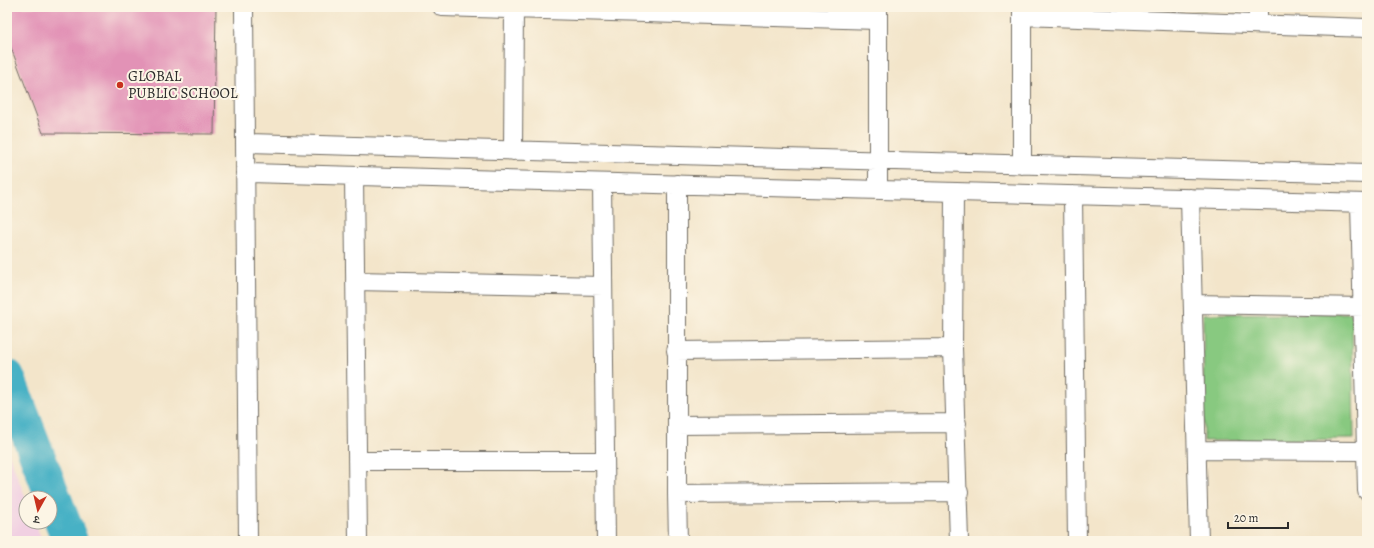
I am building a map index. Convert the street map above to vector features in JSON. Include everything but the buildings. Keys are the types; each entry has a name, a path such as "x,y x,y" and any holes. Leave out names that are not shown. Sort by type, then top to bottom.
{"street":[{"path":"244,7 248,541"},
{"path":"442,7 878,13 878,190"},
{"path":"513,151 514,8"},
{"path":"1022,165 1022,12 1258,16 1367,28"},
{"path":"245,143 1367,174"},
{"path":"245,173 1364,203 1363,307 1367,491"},
{"path":"354,176 358,541"},
{"path":"602,182 606,541"},
{"path":"677,184 676,425 678,541"},
{"path":"954,192 953,348 957,423 959,541"},
{"path":"1073,195 1077,541"},
{"path":"1190,198 1199,541"},
{"path":"355,280 603,286"},
{"path":"1193,304 1363,307"},
{"path":"676,351 953,348"},
{"path":"676,425 957,423"},
{"path":"1196,450 1366,451"},
{"path":"357,461 605,461"},
{"path":"677,494 959,492"}],"shaded area":[{"path":"7,449 23,490 18,490 18,530 38,530 42,541 7,541"}],"green space":[{"path":"1157,7 1242,7 1242,11"},
{"path":"1352,313 1354,439 1204,441 1203,314"}],"waterway":[{"path":"7,377 70,541"}],"place":[{"name":"GLOBAL PUBLIC SCHOOL","path":"120,85"}]}
